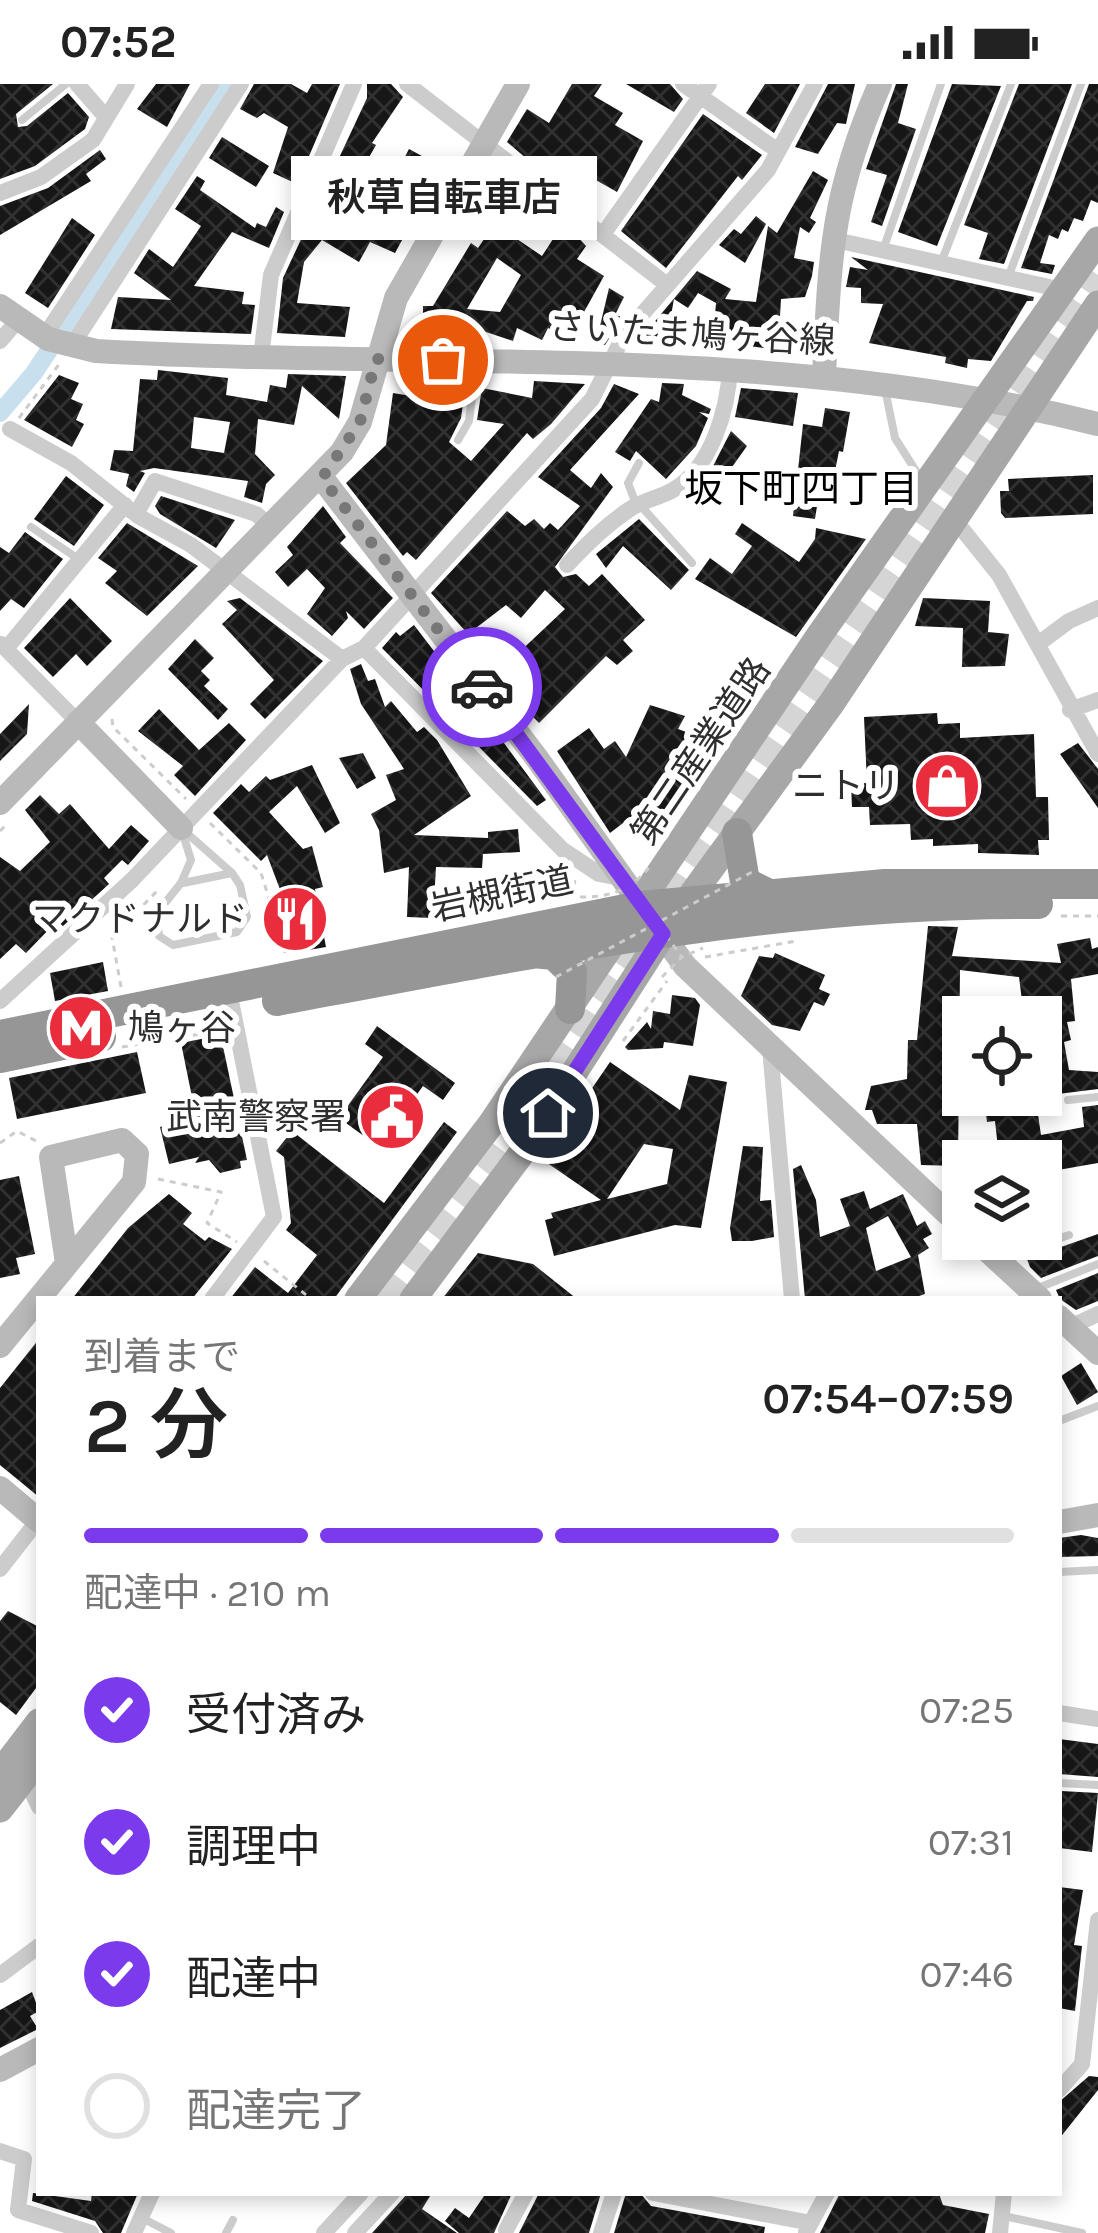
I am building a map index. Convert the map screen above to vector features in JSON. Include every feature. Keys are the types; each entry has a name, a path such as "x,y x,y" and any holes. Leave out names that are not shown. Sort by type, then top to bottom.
{"highway":[{"path":"737,833 745,882 762,883"},
{"name":"岩槻街道","path":"0,1035 229,1011 762,883 1098,884"},
{"name":"岩槻街道","path":"0,1058 617,940 648,914 1098,904"},
{"path":"533,953 554,955 572,973 570,1009"}],"main road":[{"name":"第二産業道路","path":"414,1296 527,1146 648,914 832,616 1098,240"},
{"name":"第二産業道路","path":"688,901 886,624 1098,304"},
{"path":"832,616 832,636 846,648 862,645 886,624"},
{"path":"787,690 809,667 825,667 833,678 831,704"},
{"path":"360,1296 617,940"},
{"path":"0,1809 36,1729"}],"street":[{"path":"77,84 104,115"},
{"path":"0,194 41,177 93,140 104,115 128,84"},
{"path":"56,342 211,84"},
{"path":"56,342 241,84"},
{"path":"261,356 271,275 354,84"},
{"path":"407,84 666,284"},
{"path":"7,810 78,722 322,478 360,422 396,298 518,84"},
{"path":"683,84 705,90 778,151"},
{"path":"0,1001 189,819 342,659 364,648 592,399 608,362 666,284 714,237 778,151 815,84"},
{"path":"824,375 831,238 848,157 880,84"},
{"path":"604,233 705,90"},
{"path":"831,238 1064,290"},
{"path":"0,341 9,313 56,342"},
{"name":"さいたま鳩ヶ谷線","path":"56,342 261,356 730,367 885,382 986,398 1098,424"},
{"path":"567,565 598,532 638,504 677,488 694,472 722,421 730,367"},
{"path":"10,429 71,463 131,509 191,544 342,659"},
{"path":"322,478 685,966 942,1208"},
{"path":"189,819 78,722 3,646 155,481 256,514 273,528"},
{"path":"954,519 999,574 1098,754"},
{"path":"1038,644 1069,621 1098,608"},
{"path":"364,648 563,850 648,914"},
{"path":"1070,710 1098,700"},
{"path":"214,1296 271,1222 274,1209 229,1011"},
{"path":"770,1048 792,1296"},
{"path":"40,1296 67,1263 138,1174 137,1154 122,1140 57,1151 49,1168 67,1263"},
{"path":"998,1261 1035,1295"},
{"path":"0,1346 36,1301"},
{"path":"1065,1322 1098,1314"},
{"path":"1065,1322 1098,1353"},
{"path":"0,1488 36,1518"},
{"path":"1062,1521 1098,1515"},
{"path":"0,1569 36,1524"},
{"path":"1062,1713 1098,1719"},
{"path":"20,1766 36,1801"},
{"path":"1062,2088 1090,2065 1098,1919"},
{"path":"0,1975 36,1948"},
{"path":"0,2070 36,2051"},
{"path":"0,2151 24,2159 19,2210 91,2233"},
{"path":"137,2225 151,2196"},
{"path":"324,2233 358,2196"},
{"path":"355,2233 389,2196"},
{"path":"506,2230 524,2196"},
{"path":"601,2233 613,2196"},
{"path":"666,2196 808,2228 825,2196"}],"lane":[{"path":"22,120 67,84"},
{"path":"884,247 941,84"},
{"path":"942,260 1011,84"},
{"path":"1009,275 1081,84"},
{"path":"458,440 469,421 476,360"},
{"path":"885,382 895,438 926,485"},
{"path":"638,463 628,483 638,504 692,563"},
{"path":"32,527 82,560"},
{"path":"189,819 240,885 243,926 167,944 159,936 157,913 181,883 191,860 189,819"},
{"path":"181,883 232,873"},
{"path":"1068,1100 1098,1096"},
{"path":"998,1261 1069,1235"},
{"path":"1035,1295 1098,1264"},
{"path":"1062,1420 1098,1406"},
{"path":"1062,1572 1098,1570"},
{"path":"1062,1783 1098,1785"},
{"path":"226,2233 232,2219"},
{"path":"1001,2224 1082,2233"},
{"path":"137,2225 171,2233"}],"path":[{"path":"10,429 56,342"},
{"path":"111,716 113,727 189,819 261,873 288,961"},
{"path":"0,830 7,810"},
{"path":"651,866 648,914 662,976"},
{"path":"573,894 574,876 561,874 556,895 648,914 703,948"},
{"path":"556,977 648,914 762,883"},
{"path":"123,995 112,937 158,890"},
{"path":"284,946 316,940"},
{"path":"117,1048 211,1028 229,1011"},
{"path":"0,1143 17,1131 57,1151"},
{"path":"138,1174 221,1192 207,1223 307,1296"}],"building":[{"path":"0,84 53,84 16,114 18,127 27,126 68,93 89,117 85,129 35,166 0,179"},
{"path":"156,84 190,84 167,127 137,109"},
{"path":"254,84 291,84 307,93 312,84 340,84 297,184 273,173 288,127 264,113 257,118 240,109"},
{"path":"367,84 391,84 403,97 372,143 376,145 359,175 386,190 389,185 420,207 395,253 370,242 359,262 322,240 304,262 297,303 350,307 345,337 277,333 283,278 367,98"},
{"path":"572,84 602,84 594,96 623,113 615,125 643,141 617,192 559,159 548,177 507,142 527,109 549,123"},
{"path":"626,84 670,84 683,99 674,112"},
{"path":"765,84 800,84 774,133 746,113"},
{"path":"828,84 855,84 846,124 837,123 818,154 795,147"},
{"path":"896,84 908,84 898,123 916,129 882,226 871,222 887,175 866,169"},
{"path":"952,84 1001,86 937,246 898,232"},
{"path":"1019,84 1072,84 1004,264 979,259 988,233 964,225"},
{"path":"1089,84 1098,84 1098,203 1091,200 1083,221 1074,218 1068,232 1062,229 1058,239 1049,235 1040,263 1055,265 1052,274 1021,268"},
{"path":"703,114 762,155 742,180 738,176 666,268 621,231"},
{"path":"222,137 269,166 256,187 209,158"},
{"path":"409,149 444,168 433,187 400,166"},
{"path":"100,150 106,159 86,174 91,181 0,235 0,206 48,188"},
{"path":"496,169 536,200 514,237 542,256 564,222 586,246 577,259 604,276 569,339 548,328 542,340 517,328 513,341 483,331 481,343 423,341 423,306 433,306 471,243 478,248 493,226 482,220 491,207 478,199","holes":["497,258 521,275 500,312 467,309"]},
{"path":"813,171 828,180 810,218 816,222 809,233 800,227 794,258 814,262 812,276 805,297 781,299 778,350 749,346 750,336 728,335 714,326 716,303 698,293 688,308 674,299 668,332 678,334 675,348 636,344 697,271 731,289 725,299 756,302 768,226 777,233"},
{"path":"197,176 205,181 200,190 255,228 257,223 266,227 276,207 284,212 269,248 232,232 194,286 244,292 242,304 255,305 251,334 111,329 118,297 171,300 134,273 149,249 173,267 201,226 175,209"},
{"path":"756,216 766,224 745,263 719,245 734,229 741,234"},
{"path":"72,218 95,235 48,308 25,293"},
{"path":"851,257 1034,297 991,361 968,359 967,368 945,363 946,357 869,343 883,304 861,303 861,288 846,287 850,267 868,270"},
{"path":"609,288 624,297 615,315 623,317 605,345 596,343"},
{"path":"158,370 228,378 226,395 267,402 270,385 286,388 288,374 346,376 339,419 302,386 294,425 258,419 255,454 275,475 266,484 262,503 244,497 248,481 154,468 140,471 145,473 134,492 126,486 129,474 110,470 114,450 133,451 140,379 157,380","holes":["194,417 230,422 224,453 191,448"]},
{"path":"59,375 79,383 71,399 83,404 76,420 84,424 72,447 24,420"},
{"path":"413,378 466,383 461,418 449,442 471,461 504,424 477,420 482,388 532,398 534,381 585,384 551,424 533,439 527,433 416,560 407,552 403,556 346,483 386,445 393,393 411,396"},
{"path":"662,383 684,384 682,395 711,409 709,414 699,412 708,418 696,446 666,479 636,451 630,461 615,452 651,399 659,402"},
{"path":"614,384 639,394 570,470 591,488 601,473 613,487 555,567 563,577 576,574 589,586 602,574 645,620 623,640 633,651 617,665 606,656 539,723 494,676 565,609 545,590 521,618 506,605 468,634 431,593 507,511 525,526 534,519 544,529 550,523 558,530 580,506 538,477 601,408"},
{"path":"741,388 798,393 793,426 735,417"},
{"path":"825,408 850,412 843,452 839,451 835,471 823,468 815,519 793,516 803,424 822,427"},
{"path":"731,431 747,446 722,481 710,472"},
{"path":"1093,475 1093,514 1005,518 1001,513 1000,491 1009,491 1008,479"},
{"path":"66,476 104,505 74,546 34,519"},
{"path":"161,496 235,520 216,548 160,514 155,506"},
{"path":"323,506 346,537 340,543 393,598 364,629 346,611 348,618 332,636 307,614 325,588 307,569 288,587 275,572 293,555 287,547"},
{"path":"639,519 689,570 671,590 623,546 606,568 596,554"},
{"path":"127,523 198,566 147,616 105,583 117,571 98,558"},
{"path":"742,523 799,562 815,539 816,528 866,539 796,637 695,579 710,558 732,574 752,546 735,534"},
{"path":"25,532 63,559 24,608 11,599 0,611 0,547 9,553"},
{"path":"70,598 112,641 87,666 76,654 53,677 24,648"},
{"path":"240,598 323,661 265,719 250,704 274,680 222,624 237,610 227,601"},
{"path":"923,598 990,601 988,632 1009,634 1005,666 962,667 963,628 915,626"},
{"path":"414,625 450,672 442,681 460,699 467,694 477,707 471,712 496,744 501,739 546,800 537,806 382,648 396,632 400,636"},
{"path":"195,639 214,658 201,671 210,680 204,686 228,709 218,720 168,669"},
{"path":"361,664 368,681 375,679 385,707 391,701 417,732 424,727 437,740 471,796 414,835 488,838 488,832 518,829 520,852 483,854 482,868 436,867 433,918 407,917 409,867 384,873 379,830 371,814 396,800 386,775 404,769 361,704 350,669"},
{"path":"29,704 27,734 0,761 0,734"},
{"path":"650,705 685,716 678,729 711,741 697,783 692,782 663,829 648,838 631,817 610,833 557,751 589,728 604,749 615,741 626,757"},
{"path":"159,709 199,750 229,723 246,740 195,796 174,775 183,766 138,731"},
{"path":"937,713 938,724 960,723 960,738 1034,734 1036,797 1048,797 1049,840 1038,840 1039,855 978,853 978,844 933,846 933,839 911,840 910,824 870,825 869,807 852,807 851,784 867,783 864,717"},
{"path":"1078,743 1098,769 1098,808 1060,754"},
{"path":"363,753 376,778 357,789 339,758"},
{"path":"312,765 340,823 325,833 297,786 269,812 303,849 312,846 323,887 315,889 326,947 292,953 281,892 267,855 261,861 213,813 241,784 249,792 266,776 270,780"},
{"path":"40,795 59,814 70,804 109,849 131,825 149,841 128,865 122,860 104,878 109,884 63,926 57,921 26,953 16,944 0,959 0,857 20,871 50,842 25,810"},
{"path":"928,926 958,927 952,956 1061,963 1057,944 1090,938 1092,949 1098,947 1098,974 1071,979 1075,1021 1067,1022 1071,1040 1064,1042 1069,1070 1098,1072 1098,1089 1062,1094 1062,996 1021,996 1019,977 960,970 960,996 942,996 942,1116 959,1116 958,1140 942,1140 942,1166 921,1165 917,1124 877,1124 872,1110 865,1110 871,1086 907,1079 908,1040 917,1040"},
{"path":"775,953 825,975 819,989 830,994 824,1006 814,1002 800,1031 772,1025 741,996 759,956 773,958"},
{"path":"103,962 108,991 55,1001 50,973"},
{"path":"672,995 695,998 700,1005 693,1046 664,1042 663,1048 628,1050 625,1047 647,1022 651,1029 653,1011 670,1014"},
{"path":"377,1026 455,1083 443,1100 423,1086 379,1147 339,1118 383,1057 365,1044"},
{"path":"221,1037 247,1160 240,1161 241,1168 220,1173 209,1160 195,1163 199,1157 169,1164 160,1127 185,1121 180,1100 192,1097 181,1043"},
{"path":"137,1052 146,1093 17,1119 9,1078"},
{"path":"610,1062 680,1110 689,1075 727,1082 701,1228 675,1225 554,1256 545,1220 553,1218 551,1213 601,1200 543,1160","holes":["644,1144 673,1149 667,1184 607,1199"]},
{"path":"1098,1105 1098,1163 1062,1169 1062,1140 997,1140 995,1121 987,1122 986,1116 1038,1116 1041,1135 1084,1127 1082,1107"},
{"path":"444,1122 457,1132 336,1296 232,1296 255,1267 288,1293 317,1255 286,1230 291,1223 284,1157 276,1151 292,1131 384,1203"},
{"path":"743,1146 763,1147 760,1201 771,1200 774,1237 732,1241"},
{"path":"801,1165 816,1200 820,1237 850,1226 840,1199 864,1191 870,1209 903,1194 917,1226 925,1221 932,1234 923,1239 929,1248 918,1255 925,1294 805,1296 793,1169","holes":["888,1216 911,1257 876,1271 866,1228"]},
{"path":"19,1176 35,1254 16,1258 20,1274 0,1278 0,1180"},
{"path":"169,1194 192,1213 183,1224 205,1241 209,1237 232,1249 194,1296 74,1296 128,1228"},
{"path":"1098,1234 1098,1256 1041,1278 1030,1267 1027,1260 1062,1260 1062,1247"},
{"path":"478,1253 533,1264 573,1296 444,1296"},
{"path":"1098,1273 1098,1301 1076,1310 1056,1290"},
{"path":"36,1343 36,1495 0,1465 0,1388"},
{"path":"1081,1363 1098,1392 1077,1405 1062,1375"},
{"path":"1062,1538 1098,1538 1098,1556 1062,1557"},
{"path":"8,1611 36,1625 36,1688 16,1715 0,1702 0,1621"},
{"path":"1062,1739 1098,1744 1098,1777 1062,1774"},
{"path":"1062,1791 1098,1793 1092,1852 1062,1848"},
{"path":"1062,1887 1083,1890 1074,1945 1082,1946 1075,2011 1062,2009"},
{"path":"32,1992 36,2013 30,2016 36,2030 0,2048 0,2010"},
{"path":"1089,2076 1098,2077 1098,2090 1062,2135 1062,2099"},
{"path":"33,2193 91,2201 92,2196 137,2196 121,2233 103,2233 95,2221 32,2201"},
{"path":"405,2196 430,2196 422,2209 457,2233 372,2233"},
{"path":"484,2196 511,2196 494,2233 459,2233 445,2221 455,2208 469,2218"},
{"path":"538,2196 600,2196 589,2233 519,2233"},
{"path":"625,2196 643,2196 651,2206 765,2227 764,2233 614,2233"},
{"path":"838,2196 940,2196 943,2205 989,2214 985,2233 820,2233"}],"waterway":[{"path":"0,413 34,373 225,84"}],"tunnel":[{"path":"384,1296 508,1135 1098,275"}],"way so far":[{"path":"443,360 376,359 360,422 322,478 482,687"}],"place":[{"name":"秋草自転車店","path":"443,360"},
{"name":"ニトリ","path":"947,786"},
{"name":"マクドナルド","path":"295,919"},
{"name":"鳩ヶ谷","path":"81,1028"},
{"name":"武南警察署","path":"392,1117"}],"district":[{"name":"坂下町四丁目","path":"801,489"}],"route":[{"path":"482,687 663,934 548,1113"}]}
